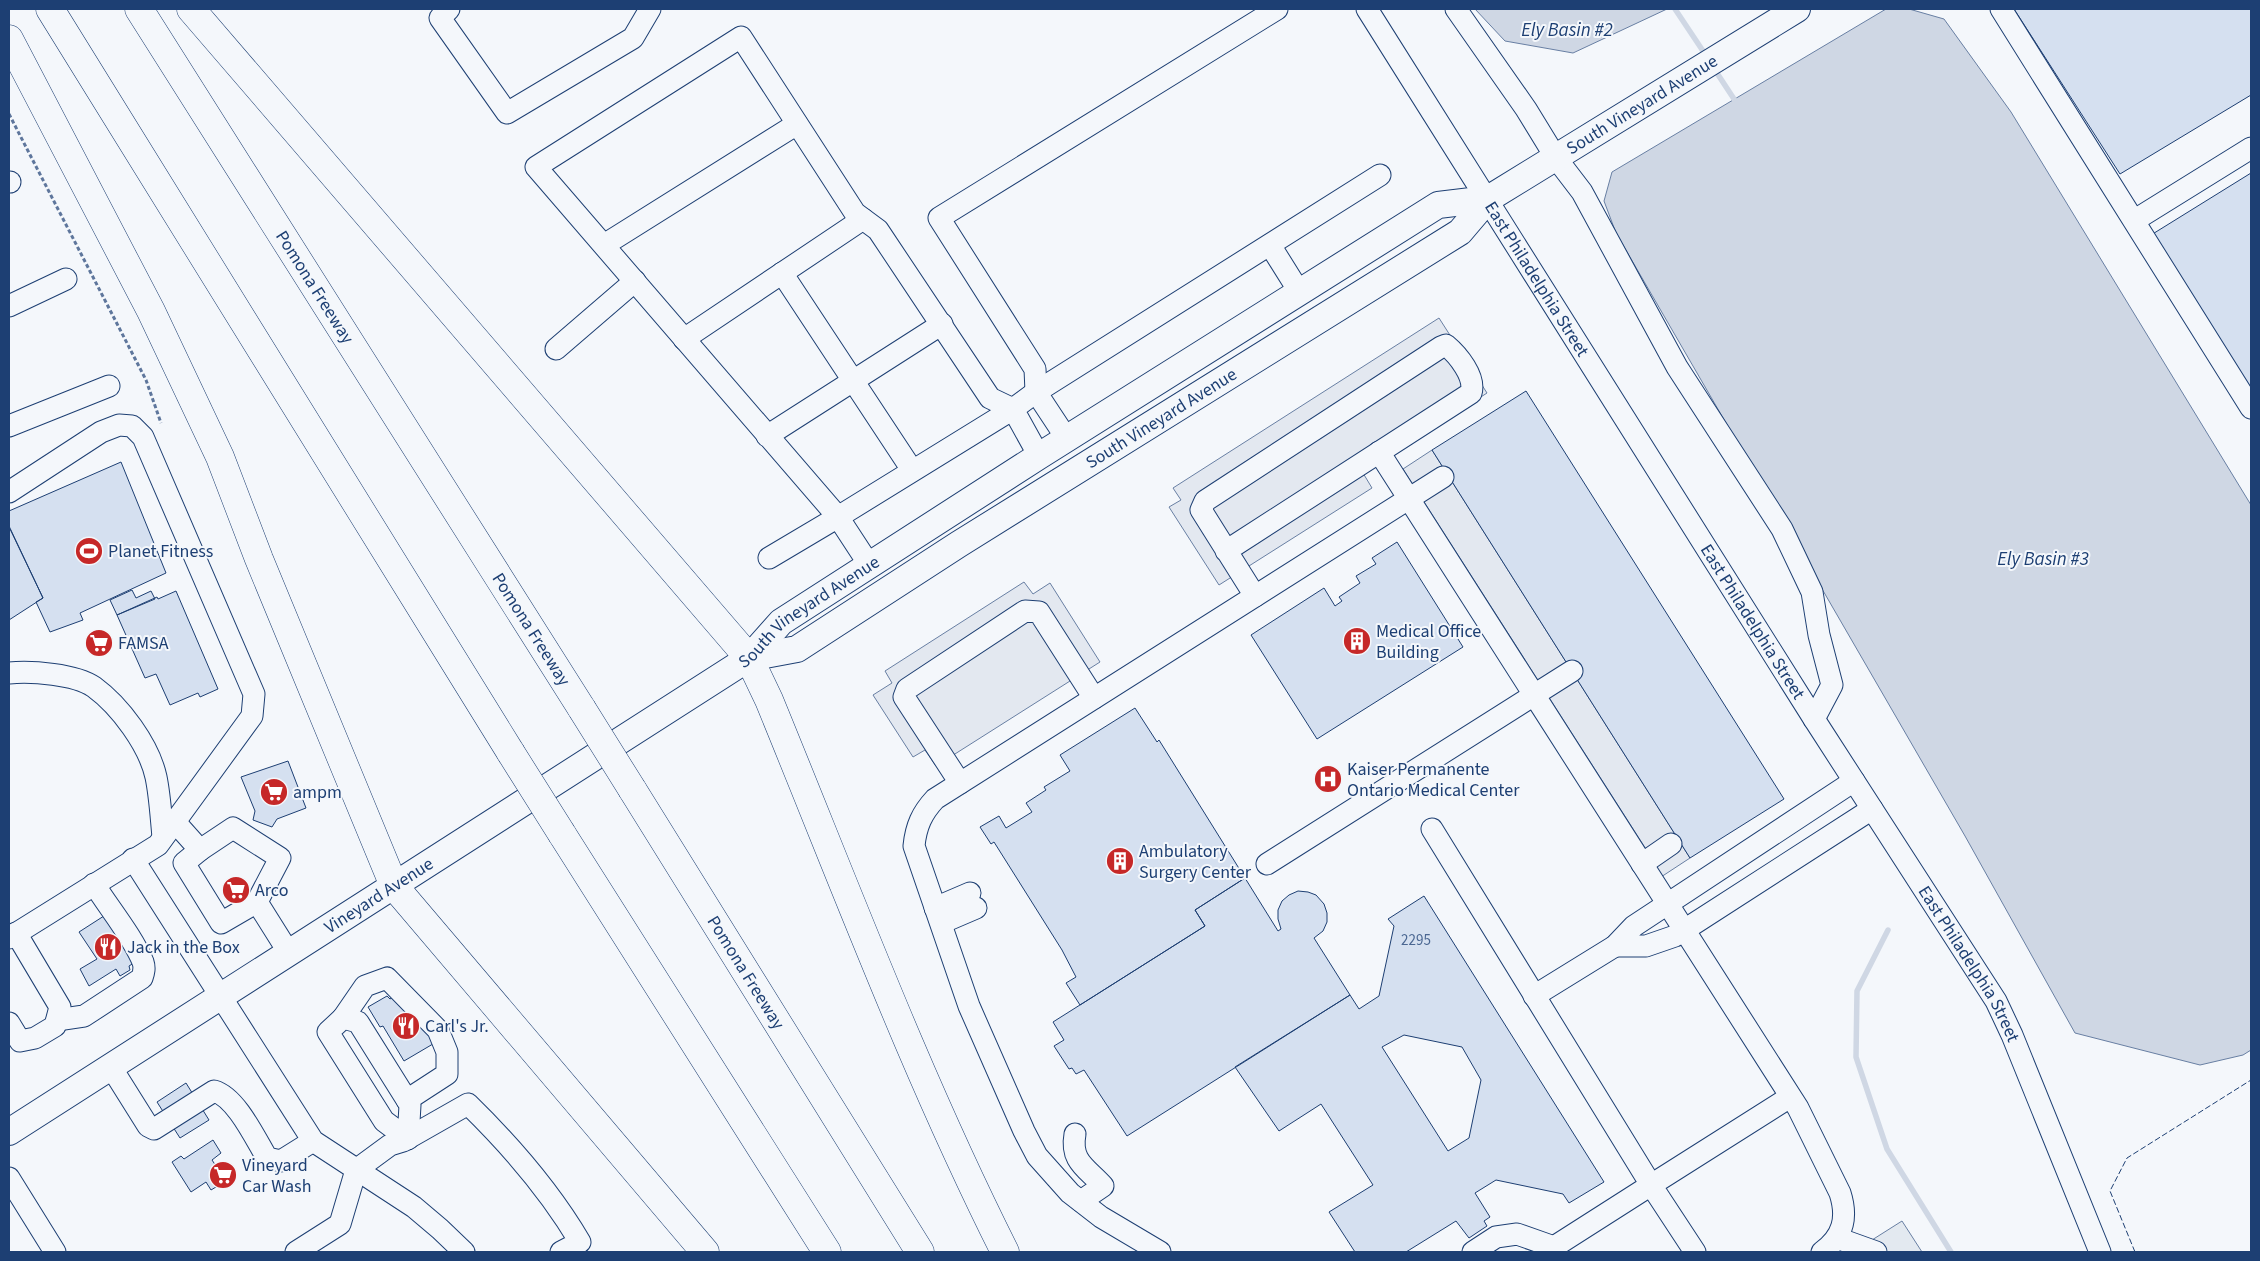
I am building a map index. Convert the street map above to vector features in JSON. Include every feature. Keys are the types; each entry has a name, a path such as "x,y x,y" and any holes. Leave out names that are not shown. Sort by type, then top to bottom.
{"highway":[{"path":"50,9 511,753 827,1252"},
{"name":"Pomona Freeway","path":"139,9 582,709 920,1252"},
{"path":"192,9 749,658 769,700 902,1030 964,1171 1005,1252"},
{"path":"9,40 151,311 220,457 259,559 394,886 705,1252"}],"main road":[{"name":"South Vineyard Avenue","path":"749,658 797,649 958,544 1460,232 1488,199 1797,9"},
{"name":"South Vineyard Avenue","path":"749,658 781,622 1039,456 1438,205 1488,199"},
{"name":"Vineyard Avenue","path":"9,1132 749,658"}],"street":[{"path":"449,9 440,18 507,113 633,38 650,9"},
{"path":"1067,439 1036,392 1035,369 939,218 1277,9"},
{"name":"East Philadelphia Street","path":"1367,9 1814,719 1996,1002 2015,1042 2100,1252"},
{"path":"1456,9 1526,109 1556,158 1582,192 1678,367 1782,529 1812,592 1819,635 1832,685 1814,719"},
{"path":"2001,9 2135,220 2251,408"},
{"path":"870,566 838,517 536,167 741,37 855,213 878,230 990,398 1013,409 1039,456"},
{"path":"604,245 797,124"},
{"path":"2135,220 2251,148"},
{"path":"769,558 1013,409 1036,392 1380,174"},
{"path":"684,339 863,219"},
{"path":"1270,245 1300,292"},
{"path":"782,273 912,470"},
{"path":"9,306 66,279"},
{"path":"556,349 635,281"},
{"path":"767,436 942,324"},
{"path":"1226,550 1471,393 1472,380 1453,351 1446,345 1205,501 1201,510 1226,550 1255,596"},
{"path":"9,426 109,386"},
{"path":"9,492 101,432 119,425 132,426 143,437 254,694 252,716 199,792 158,845 12,936 60,1007 55,1026 35,1038 20,1041 9,1023"},
{"path":"1379,452 1790,1097 1840,1193 1844,1206 1844,1220 1829,1245 1876,1252"},
{"path":"1160,1252 1101,1217 1070,1193 1038,1156 1024,1131 968,1006 914,846 916,830 923,812 935,799 1443,477"},
{"path":"960,783 904,697 907,689 1025,611 1039,612 1094,698"},
{"path":"1267,864 1572,671"},
{"path":"9,673 29,672 65,676 93,687 125,718 142,743 155,775 169,829 200,850"},
{"path":"1534,996 1615,946 1634,926 1854,781"},
{"path":"1615,946 1646,946 1675,936 1872,810"},
{"path":"233,828 280,858 257,902 221,923 184,863 233,828"},
{"path":"1432,829 1694,1252"},
{"path":"1642,864 1671,844"},
{"path":"133,859 313,1141 414,1207 464,1252"},
{"path":"57,1020 84,1016 142,978 143,963 94,884"},
{"path":"938,916 973,901"},
{"path":"257,902 289,953"},
{"path":"407,1100 447,1074 447,1052 438,1030 388,978 365,986 343,1018 328,1032 384,1121 408,1138"},
{"path":"343,1018 358,1022 410,1105 408,1138"},
{"path":"111,1067 148,1126 154,1129 214,1091 223,1094 235,1107 267,1158 281,1161 313,1141"},
{"path":"1473,1252 1496,1237 1510,1234 1516,1234 1550,1250 1790,1097"},
{"path":"296,1252 340,1224 356,1170 390,1145 408,1138 468,1104 490,1126 561,1210 580,1242 561,1252"},
{"path":"1081,1201 1103,1186 1092,1174"},
{"path":"9,1178 54,1252"}],"path":[{"path":"9,114 146,380 161,423"}],"shaded area":[{"path":"1439,318 1487,393 1363,473 1372,488 1219,585 1169,507 1181,500 1173,488"},
{"path":"1432,450 1690,858 1661,877 1651,857 1403,469"},
{"path":"1024,582 1033,594 1050,583 1100,662 936,766 925,750 913,757 873,695 892,683 885,671"},
{"path":"1902,1221 1922,1252 1853,1252"}],"water":[{"name":"Ely Basin #2","path":"1475,9 1667,9 1573,53 1505,41"},
{"name":"Ely Basin #3","path":"1886,9 1909,9 1944,19 2011,112 2251,505 2251,1050 2243,1055 2200,1065 2075,1033 1965,836 1616,233 1604,201 1612,172"}],"building":[{"path":"2014,9 2251,9 2251,95 2120,174"},
{"path":"2251,173 2251,395 2151,235"},
{"path":"1526,391 1784,799 1690,858 1432,450"},
{"name":"Planet Fitness","path":"121,462 166,573 80,613 83,620 50,632 36,602 43,598 9,526 9,511"},
{"path":"9,530 43,598 9,620"},
{"name":"Medical Office Building","path":"1397,542 1463,647 1317,739 1251,635 1324,588 1335,606 1342,601 1339,597 1360,583 1356,576 1376,564 1372,558"},
{"path":"132,590 136,598 151,591 155,599 117,615 110,600"},
{"path":"176,591 218,689 200,697 198,693 170,705 156,674 145,678 117,615 157,597 158,599"},
{"name":"Ambulatory Surgery Center","path":"1135,708 1157,742 1159,740 1245,878 1195,910 1205,926 1080,1005 1066,983 1076,977 1062,950 994,842 991,844 980,827 999,816 1006,828 1032,812 1026,803 1046,790 1044,787 1070,771 1060,755"},
{"name":"ampm","path":"288,761 306,808 277,819 272,827 253,820 255,811 241,777"},
{"path":"1245,878 1278,931 1281,929 1278,910 1282,901 1298,891 1316,895 1324,904 1327,922 1323,931 1314,938 1350,995 1127,1136 1084,1070 1076,1074 1072,1068 1069,1069 1054,1046 1064,1040 1053,1022 1205,926 1195,910"},
{"path":"1424,896 1604,1182 1569,1203 1563,1194 1496,1180 1475,1193 1490,1217 1484,1221 1487,1226 1469,1238 1456,1221 1406,1252 1355,1252 1329,1212 1373,1185 1321,1104 1279,1131 1235,1067 1350,995 1359,1009 1379,996 1394,926 1388,919","holes":["1404,1035 1462,1047 1481,1080 1469,1138 1448,1151 1382,1047"]},
{"name":"Jack in the Box","path":"107,914 137,961 129,966 130,970 120,976 116,969 89,986 80,969 97,959 79,932"},
{"name":"Carl's Jr.","path":"399,993 438,1041 404,1061 383,1026 380,1027 368,1007 387,996 390,999"},
{"path":"186,1083 209,1120 180,1138 157,1102"},
{"path":"213,1140 221,1153 212,1160 226,1181 211,1190 206,1182 191,1192 172,1162 181,1156 184,1159"}],"waterway":[{"path":"1675,9 1707,57"},
{"path":"1713,67 1734,99"},
{"path":"1888,930 1857,991 1856,1057 1887,1149 1951,1252"}],"fence":[{"path":"2135,1252 2110,1191 2127,1158 2251,1080"}],"place":[{"name":"Planet Fitness","path":"89,551"},
{"name":"Medical Office Building","path":"1357,641"},
{"name":"FAMSA","path":"99,643"},
{"name":"Kaiser Permanente Ontario Medical Center","path":"1328,779"},
{"name":"ampm","path":"274,792"},
{"name":"Ambulatory Surgery Center","path":"1120,861"},
{"name":"Arco","path":"236,890"},
{"name":"Jack in the Box","path":"108,947"},
{"name":"Carl's Jr.","path":"406,1026"},
{"name":"Vineyard Car Wash","path":"223,1175"}]}
